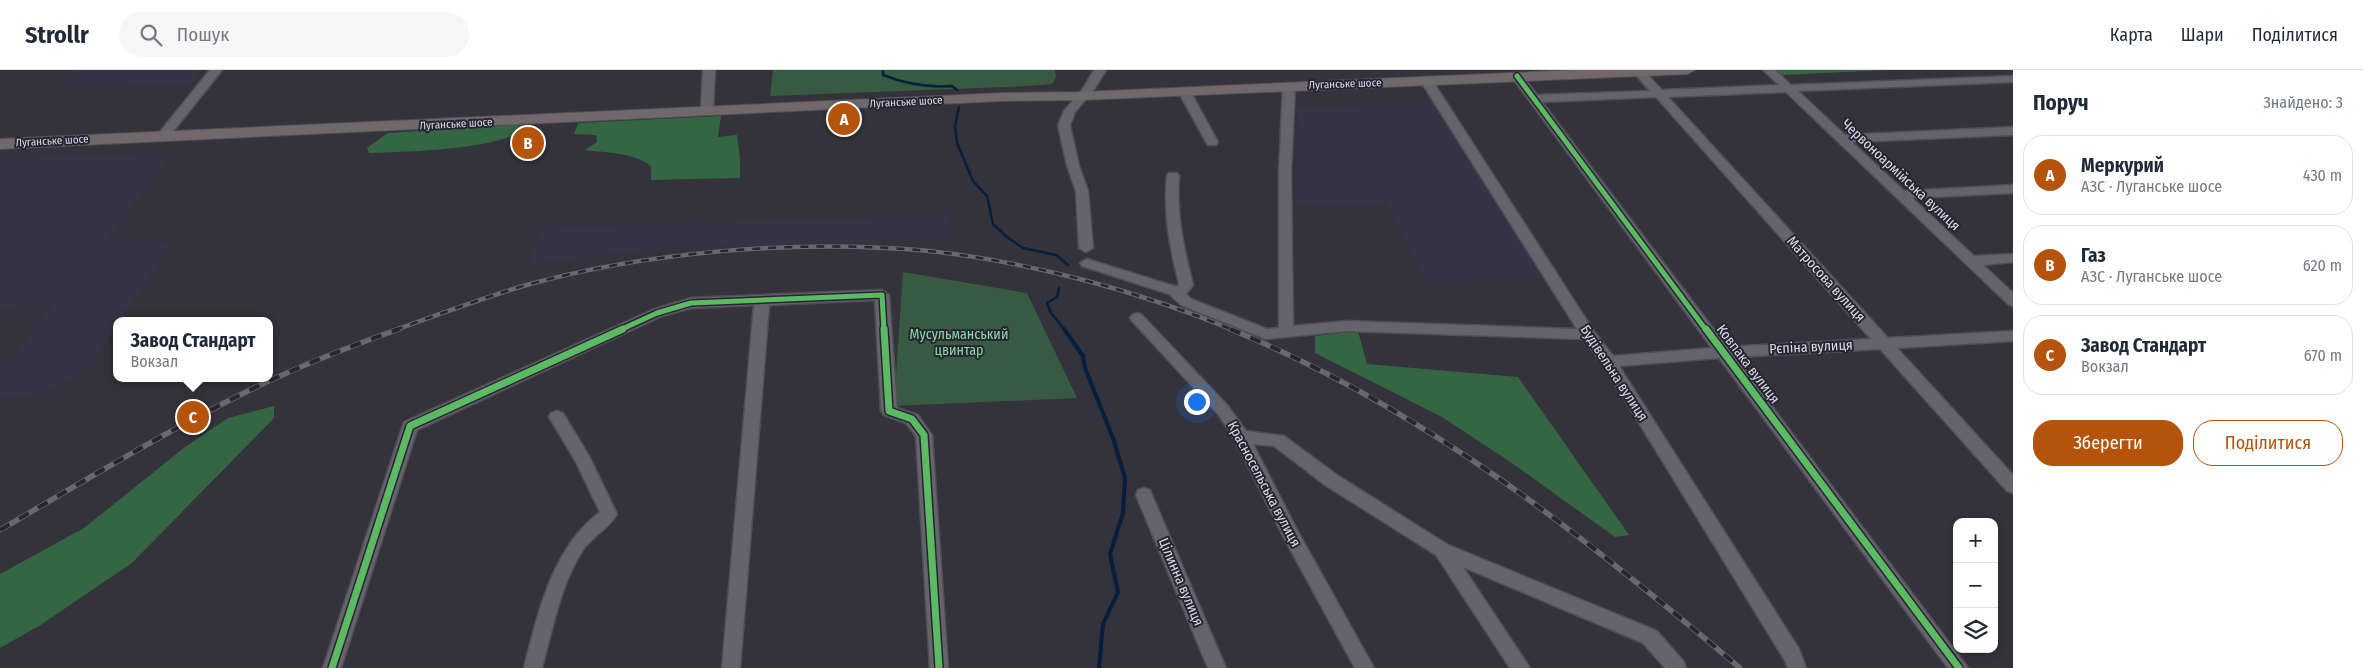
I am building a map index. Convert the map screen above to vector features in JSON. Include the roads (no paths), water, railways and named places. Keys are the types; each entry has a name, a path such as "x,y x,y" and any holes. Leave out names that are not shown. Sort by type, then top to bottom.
{"main road":[{"name":"Луганське шосе","path":"0,144 1494,72 1517,76 1688,70"},
{"name":"Луганське шосе","path":"1085,93 1184,91 1426,80 1494,72"}],"street":[{"path":"163,136 216,70"},
{"path":"707,111 709,70"},
{"path":"1086,248 1082,191 1073,166 1064,125 1070,111 1100,70"},
{"name":"Червоноармійська вулиця","path":"1769,70 2013,301"},
{"name":"Матросова вулиця","path":"1639,72 2013,486"},
{"name":"Ковпака вулиця","path":"1517,76 1959,668"},
{"path":"1534,99 2013,79"},
{"name":"Будівельна вулиця","path":"1426,80 1588,334 1609,362 1792,655 1797,668"},
{"path":"1286,331 1285,172 1289,86"},
{"path":"1184,91 1212,142"},
{"path":"1842,139 2013,131"},
{"path":"1173,176 1170,194 1174,237 1186,285 1178,295"},
{"path":"1900,195 2013,189"},
{"path":"1971,261 2013,258"},
{"path":"1087,263 1174,291 1186,302 1266,334 1347,326 1588,334"},
{"path":"332,668 410,426 656,313 691,303 882,295 888,411 912,419 924,435 939,668"},
{"path":"731,668 762,299"},
{"name":"Красносельська вулиця","path":"1137,318 1223,410 1241,437 1290,533 1365,668"},
{"name":"Рєпіна вулиця","path":"1609,362 1724,352 2013,336"},
{"path":"532,668 557,582 594,523 609,514 583,460 557,417"},
{"path":"1241,437 1278,440 1331,480 1442,550 1650,637 1676,668"},
{"name":"Цілинна вулиця","path":"1144,495 1217,668"},
{"path":"1442,550 1521,668"}],"waterway":[{"path":"883,70 883,75 900,81 925,86 952,86 957,90"},
{"path":"959,107 955,126 957,143 973,181 987,196 993,224 1023,248 1056,255 1068,265"},
{"path":"1059,288 1057,297 1047,303 1051,313 1065,330"},
{"path":"1064,329 1083,356 1085,368 1113,438 1125,478 1123,513 1110,554 1118,592 1103,624 1099,668"}],"railway":[{"path":"395,330 530,284 626,263 728,251 831,246 929,251 1006,262 1122,291 1233,330"},
{"path":"273,380 399,329"},
{"path":"1230,329 1301,361 1369,396 1434,435 1560,523 1681,618 1740,668"},
{"path":"0,530 154,441 216,407 268,382"}],"place":[{"name":"Меркурий","path":"844,119"},
{"name":"Газ","path":"528,143"},
{"name":"Завод Стандарт","path":"193,417"}],"park label":[{"name":"Мусульманський цвинтар","path":"959,342"}]}
